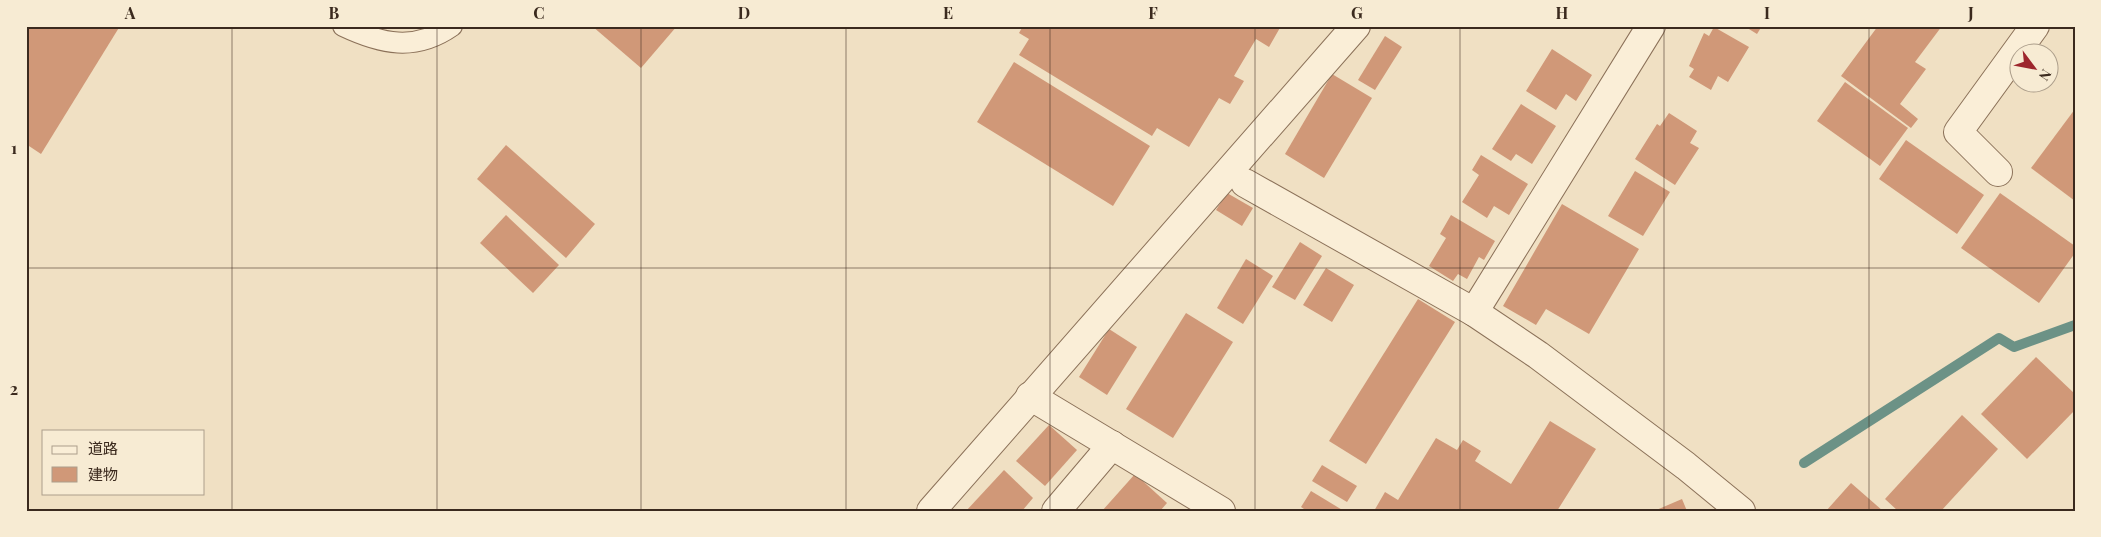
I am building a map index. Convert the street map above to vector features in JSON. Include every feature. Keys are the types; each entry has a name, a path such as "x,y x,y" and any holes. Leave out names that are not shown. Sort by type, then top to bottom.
{"street":[{"path":"930,511 1356,26"},
{"path":"1474,312 1651,26"},
{"path":"1998,172 1958,132 2035,26"},
{"path":"1245,184 1474,312 1538,355 1686,466 1740,511"},
{"path":"1030,396 1221,511"},
{"path":"1056,511 1112,445"}],"lane":[{"path":"343,26 397,44 417,44 442,33 452,26"}],"building":[{"path":"26,26 120,26 41,154 26,144"},
{"path":"592,26 677,26 641,68"},
{"path":"1023,26 1281,26 1269,47 1256,39 1234,76 1244,81 1230,104 1219,98 1189,147 1157,128 1152,136 1019,55 1029,39 1019,33"},
{"path":"1744,26 1762,26 1757,34"},
{"path":"1878,26 1942,26 1915,62 1926,69 1900,104 1918,119 1911,128 1841,76"},
{"path":"1714,27 1749,47 1728,82 1718,76 1711,90 1689,77 1694,69 1689,66 1704,33 1709,36"},
{"path":"1385,36 1402,47 1375,90 1358,80"},
{"path":"1552,49 1592,75 1576,101 1566,94 1556,110 1526,91"},
{"path":"1014,62 1150,146 1113,206 977,122"},
{"path":"1332,74 1372,98 1324,178 1285,154"},
{"path":"1845,82 1908,128 1880,166 1817,121"},
{"path":"1521,104 1556,126 1532,164 1516,154 1511,161 1492,149"},
{"path":"2075,109 2075,201 2031,168"},
{"path":"1669,113 1697,131 1690,143 1699,148 1675,185 1635,159 1657,124 1660,126"},
{"path":"1906,140 1984,195 1957,234 1879,179"},
{"path":"506,145 595,224 566,258 477,179"},
{"path":"1481,155 1528,184 1509,215 1494,206 1487,218 1462,202 1479,175 1472,170"},
{"path":"1635,171 1670,192 1643,236 1608,216"},
{"path":"1227,193 1253,208 1242,226 1216,210"},
{"path":"2000,193 2075,246 2075,253 2039,303 1961,248"},
{"path":"1562,204 1639,249 1589,334 1546,309 1536,325 1503,306"},
{"path":"506,215 559,265 533,293 480,243"},
{"path":"1451,215 1495,241 1484,260 1479,257 1467,279 1458,274 1453,281 1429,266 1446,238 1440,234"},
{"path":"1300,242 1322,256 1295,300 1272,287"},
{"path":"1246,259 1273,276 1243,324 1217,308"},
{"path":"1326,268 1354,285 1332,322 1303,305"},
{"path":"1418,299 1455,322 1366,464 1329,441"},
{"path":"1186,313 1233,342 1173,438 1126,409"},
{"path":"1109,329 1137,347 1107,395 1079,377"},
{"path":"2036,357 2075,394 2075,410 2027,459 1981,414"},
{"path":"1962,415 1998,449 1941,511 1898,511 1885,499"},
{"path":"1550,421 1596,449 1557,511 1374,511 1385,492 1398,500 1436,438 1457,450 1463,440 1481,451 1475,461 1511,484"},
{"path":"1049,425 1077,450 1045,486 1016,461"},
{"path":"1322,465 1357,486 1347,502 1312,481"},
{"path":"1004,470 1033,498 1022,511 966,511"},
{"path":"1135,474 1167,503 1160,511 1102,511"},
{"path":"1851,483 1883,511 1826,511"},
{"path":"1311,491 1344,511 1307,511 1301,507"},
{"path":"1682,499 1687,511 1654,511"}],"waterway":[{"path":"1804,463 1999,338 2014,347 2075,325"}]}
